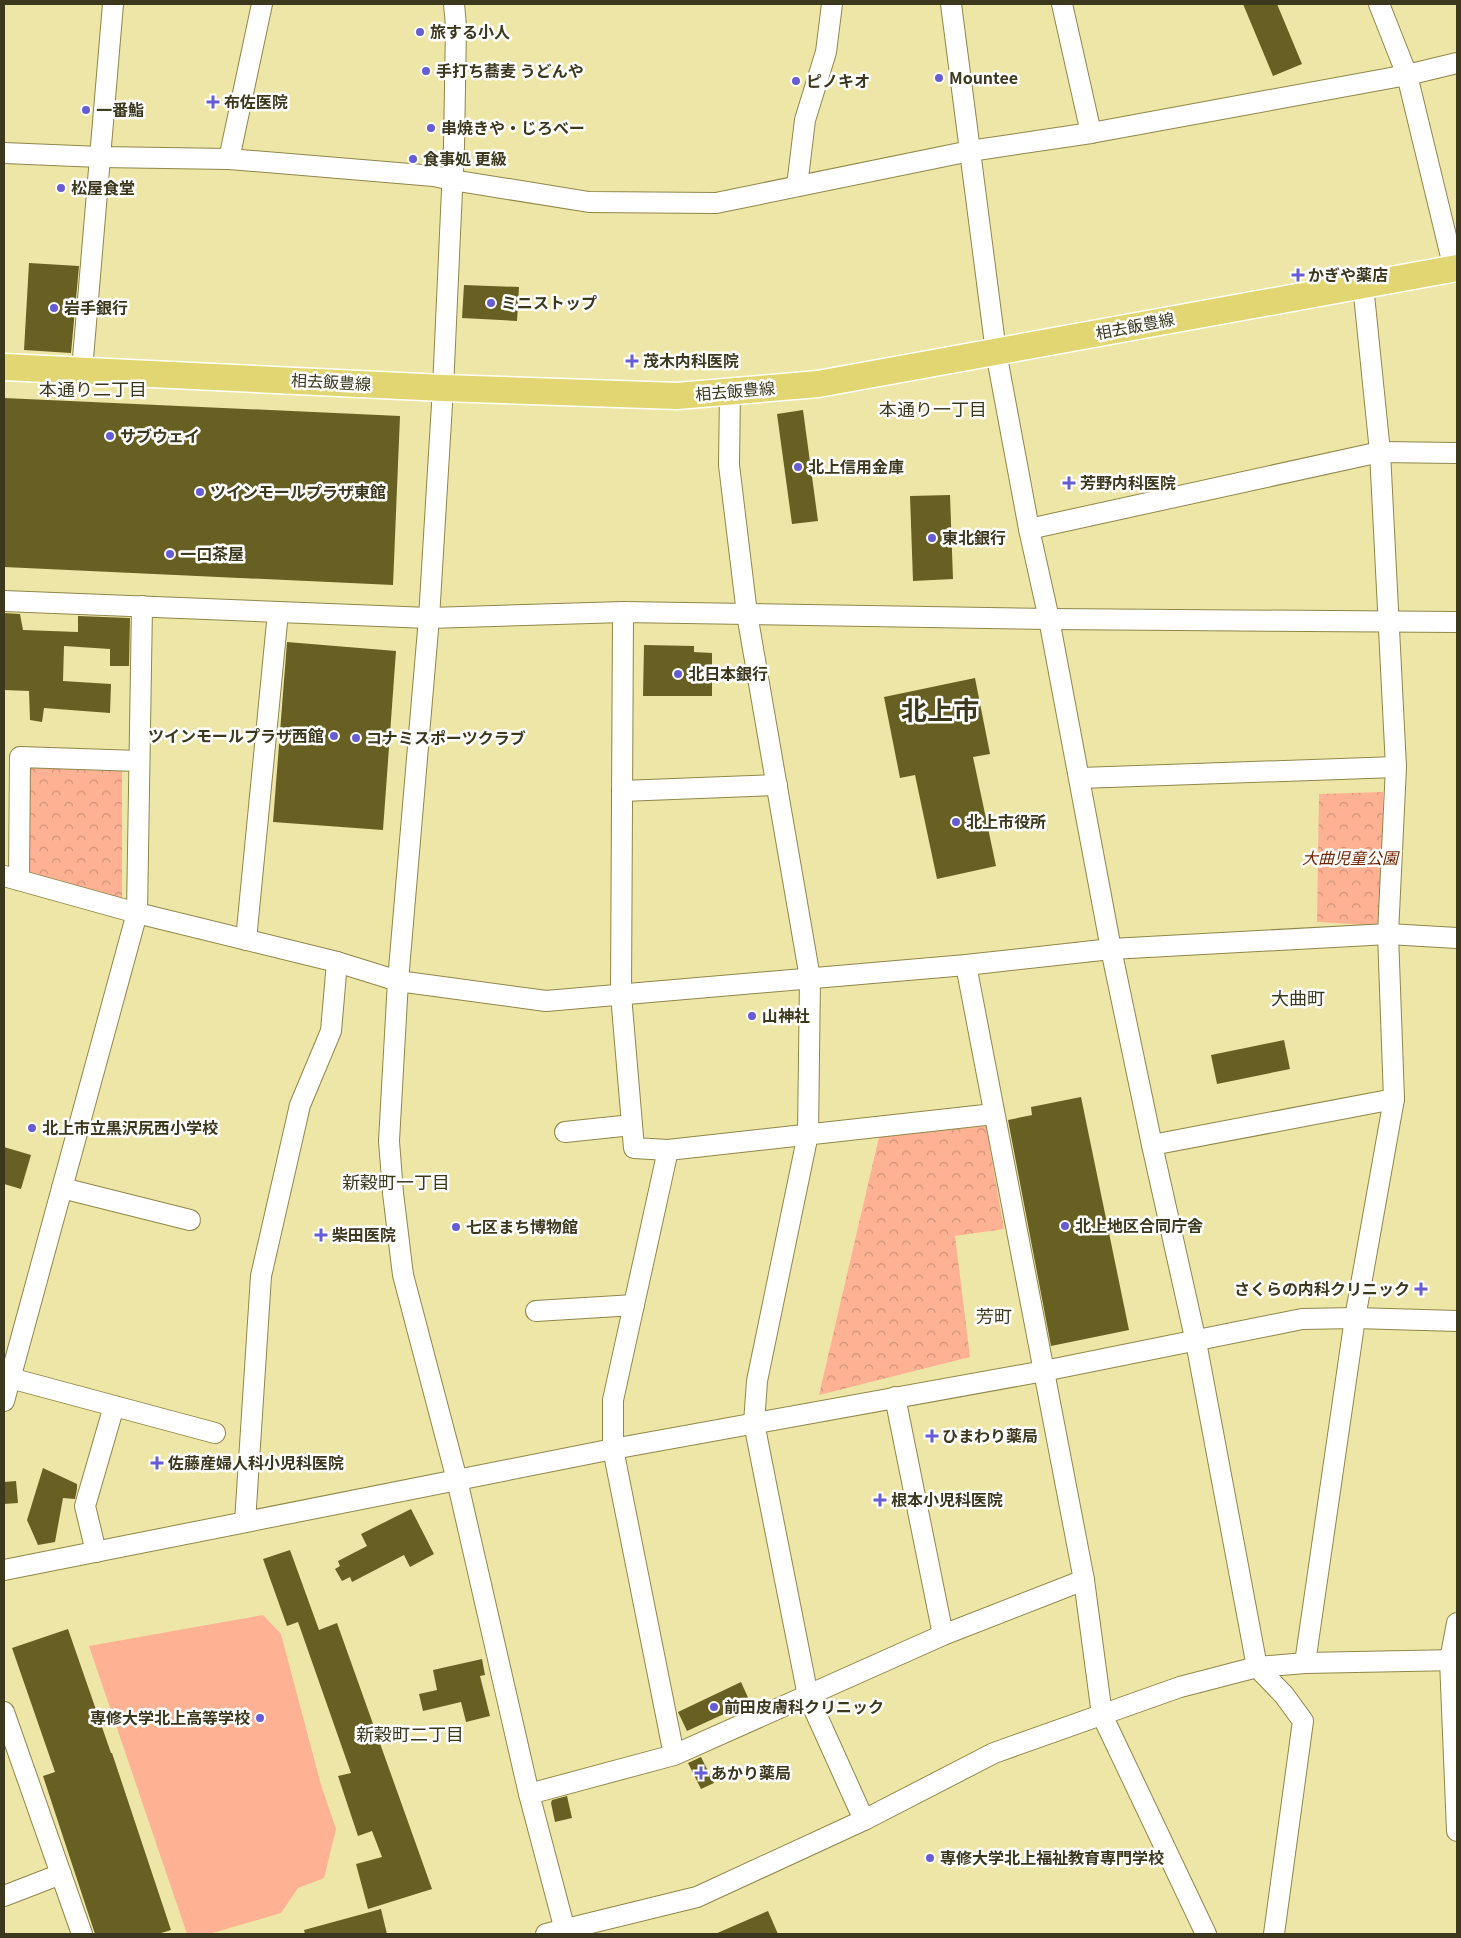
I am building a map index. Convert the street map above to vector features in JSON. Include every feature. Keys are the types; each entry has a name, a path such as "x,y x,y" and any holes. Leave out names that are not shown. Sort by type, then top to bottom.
{"main road":[{"name":"相去飯豊線","path":"4,367 443,388 677,396 818,384 1455,269"}],"street":[{"path":"82,370 113,4"},
{"path":"229,159 262,4"},
{"path":"454,4 456,26 454,146 443,388 429,618 398,981 389,1141 403,1275 456,1480 559,1932 697,1897 864,1820 994,1753 1180,1687 1257,1667 1305,1663 1454,1660"},
{"path":"797,186 805,120 826,52 832,4"},
{"path":"951,4 996,352 1029,529 1080,778 1111,950 1196,1342 1257,1667 1284,1695 1303,1721 1274,1934"},
{"path":"1062,4 1091,133"},
{"path":"1379,4 1407,75 1455,269"},
{"path":"4,153 229,159 434,176 589,202 716,203 970,151 1091,133 1407,75 1457,63"},
{"path":"1305,1663 1356,1318 1394,1098 1388,934 1396,767 1380,452 1363,285"},
{"path":"730,391 729,465 747,614 810,978 808,1134 757,1381 754,1423 808,1696 864,1820"},
{"path":"1029,529 1380,452 1457,452"},
{"path":"4,601 429,618 623,612 1048,619 1457,622"},
{"path":"4,1401 137,913 142,606"},
{"path":"246,940 278,612"},
{"path":"623,612 621,995 634,1148 668,1150 994,1114"},
{"path":"139,761 20,757 12,878 137,913 337,962 398,981 546,1001 966,965 1111,950 1388,934 1457,938"},
{"path":"1080,778 1396,767"},
{"path":"622,791 777,785"},
{"path":"244,1522 261,1276 300,1105 331,1031 337,962"},
{"path":"966,965 1084,1580 1102,1715 1206,1934"},
{"path":"1152,1145 1394,1098"},
{"path":"565,1132 632,1125"},
{"path":"668,1150 613,1400 613,1449 674,1755"},
{"path":"62,1188 190,1220"},
{"path":"536,1311 634,1305"},
{"path":"4,1570 613,1449 1044,1371 1196,1342 1302,1319 1356,1318 1457,1321"},
{"path":"10,1378 215,1433"},
{"path":"895,1398 943,1635"},
{"path":"96,1552 85,1506 114,1406"},
{"path":"529,1794 674,1755 943,1635 1084,1580"},
{"path":"1457,1623 1454,1660 1457,1831"},
{"path":"4,1712 82,1934"},
{"path":"4,1896 61,1874"}],"green space":[{"path":"29,768 122,771 122,901 25,872"},
{"name":"大曲児童公園","path":"1383,792 1382,926 1317,922 1319,794"},
{"path":"986,1126 1004,1229 955,1236 970,1357 819,1395 879,1137"},
{"path":"263,1615 281,1634 321,1785 336,1829 324,1878 298,1888 281,1913 209,1934 187,1934 89,1646"}],"building":[{"path":"1243,4 1277,4 1302,64 1273,76"},
{"name":"岩手銀行","path":"29,263 79,266 71,353 24,350"},
{"name":"ミニストップ","path":"464,285 519,287 517,321 462,318"},
{"name":"ツインモールプラザ東館","path":"4,398 400,416 393,585 4,567"},
{"name":"北上信用金庫","path":"803,410 818,521 792,524 777,414"},
{"name":"東北銀行","path":"950,495 953,579 913,581 910,496"},
{"path":"4,613 20,614 23,630 78,632 78,616 130,618 129,666 110,666 110,649 64,646 63,681 111,684 110,713 44,708 42,722 30,720 29,691 4,690"},
{"name":"ツインモールプラザ西館","path":"287,642 396,651 383,830 273,822"},
{"name":"北日本銀行","path":"644,645 694,646 694,652 712,653 712,696 643,696"},
{"name":"北上市役所","path":"975,678 990,754 973,757 996,866 937,879 915,775 900,778 884,697"},
{"path":"1284,1040 1290,1069 1217,1084 1211,1055"},
{"name":"北上地区合同庁舎","path":"1081,1097 1129,1330 1051,1346 1008,1120 1032,1115 1031,1107"},
{"path":"4,1147 31,1155 21,1189 4,1184"},
{"path":"43,1468 77,1484 77,1489 75,1499 63,1498 55,1542 38,1545 27,1520"},
{"path":"16,1481 18,1503 4,1504 4,1482"},
{"path":"411,1509 434,1554 410,1567 404,1555 352,1582 350,1577 342,1581 335,1569 340,1566 338,1561 367,1546 361,1534"},
{"path":"290,1550 319,1630 337,1623 432,1889 368,1909 356,1864 382,1857 372,1831 358,1836 338,1776 351,1773 298,1622 287,1626 263,1559"},
{"path":"68,1629 171,1930 158,1934 95,1934 43,1776 55,1772 12,1648"},
{"path":"482,1659 485,1675 480,1676 490,1716 466,1722 461,1702 423,1711 419,1694 437,1690 433,1670"},
{"name":"前田皮膚科クリニック","path":"741,1682 750,1702 687,1731 678,1712"},
{"name":"あかり薬局","path":"701,1757 714,1783 701,1789 688,1763"},
{"path":"567,1796 572,1818 555,1822 552,1800"},
{"path":"381,1909 387,1934 305,1934 304,1930"},
{"path":"768,1911 778,1934 715,1934"}],"place":[{"name":"旅する小人","path":"420,32"},
{"name":"手打ち蕎麦 うどんや","path":"426,71"},
{"name":"Mountee","path":"939,78"},
{"name":"ピノキオ","path":"796,81"},
{"name":"布佐医院","path":"213,102"},
{"name":"一番鮨","path":"86,110"},
{"name":"串焼きや・じろべー","path":"431,128"},
{"name":"食事処 更級","path":"413,159"},
{"name":"松屋食堂","path":"61,188"},
{"name":"かぎや薬店","path":"1298,275"},
{"name":"ミニストップ","path":"491,303"},
{"name":"岩手銀行","path":"54,308"},
{"name":"茂木内科医院","path":"632,361"},
{"name":"サブウェイ","path":"110,436"},
{"name":"北上信用金庫","path":"798,467"},
{"name":"芳野内科医院","path":"1069,483"},
{"name":"ツインモールプラザ東館","path":"200,492"},
{"name":"東北銀行","path":"932,538"},
{"name":"一口茶屋","path":"170,554"},
{"name":"北日本銀行","path":"678,674"},
{"name":"ツインモールプラザ西館","path":"334,736"},
{"name":"コナミスポーツクラブ","path":"356,738"},
{"name":"北上市役所","path":"956,822"},
{"name":"山神社","path":"752,1016"},
{"name":"北上市立黒沢尻西小学校","path":"32,1128"},
{"name":"北上地区合同庁舎","path":"1065,1226"},
{"name":"七区まち博物館","path":"456,1227"},
{"name":"柴田医院","path":"321,1235"},
{"name":"さくらの内科クリニック","path":"1421,1289"},
{"name":"ひまわり薬局","path":"932,1436"},
{"name":"佐藤産婦人科小児科医院","path":"157,1463"},
{"name":"根本小児科医院","path":"880,1500"},
{"name":"前田皮膚科クリニック","path":"714,1707"},
{"name":"専修大学北上高等学校","path":"260,1718"},
{"name":"あかり薬局","path":"701,1773"},
{"name":"専修大学北上福祉教育専門学校","path":"930,1858"}],"district":[{"name":"本通り二丁目","path":"93,390"},
{"name":"本通り一丁目","path":"933,410"},
{"name":"北上市","path":"940,711"},
{"name":"大曲町","path":"1298,999"},
{"name":"新穀町一丁目","path":"396,1183"},
{"name":"芳町","path":"994,1317"},
{"name":"新穀町二丁目","path":"410,1735"}]}
